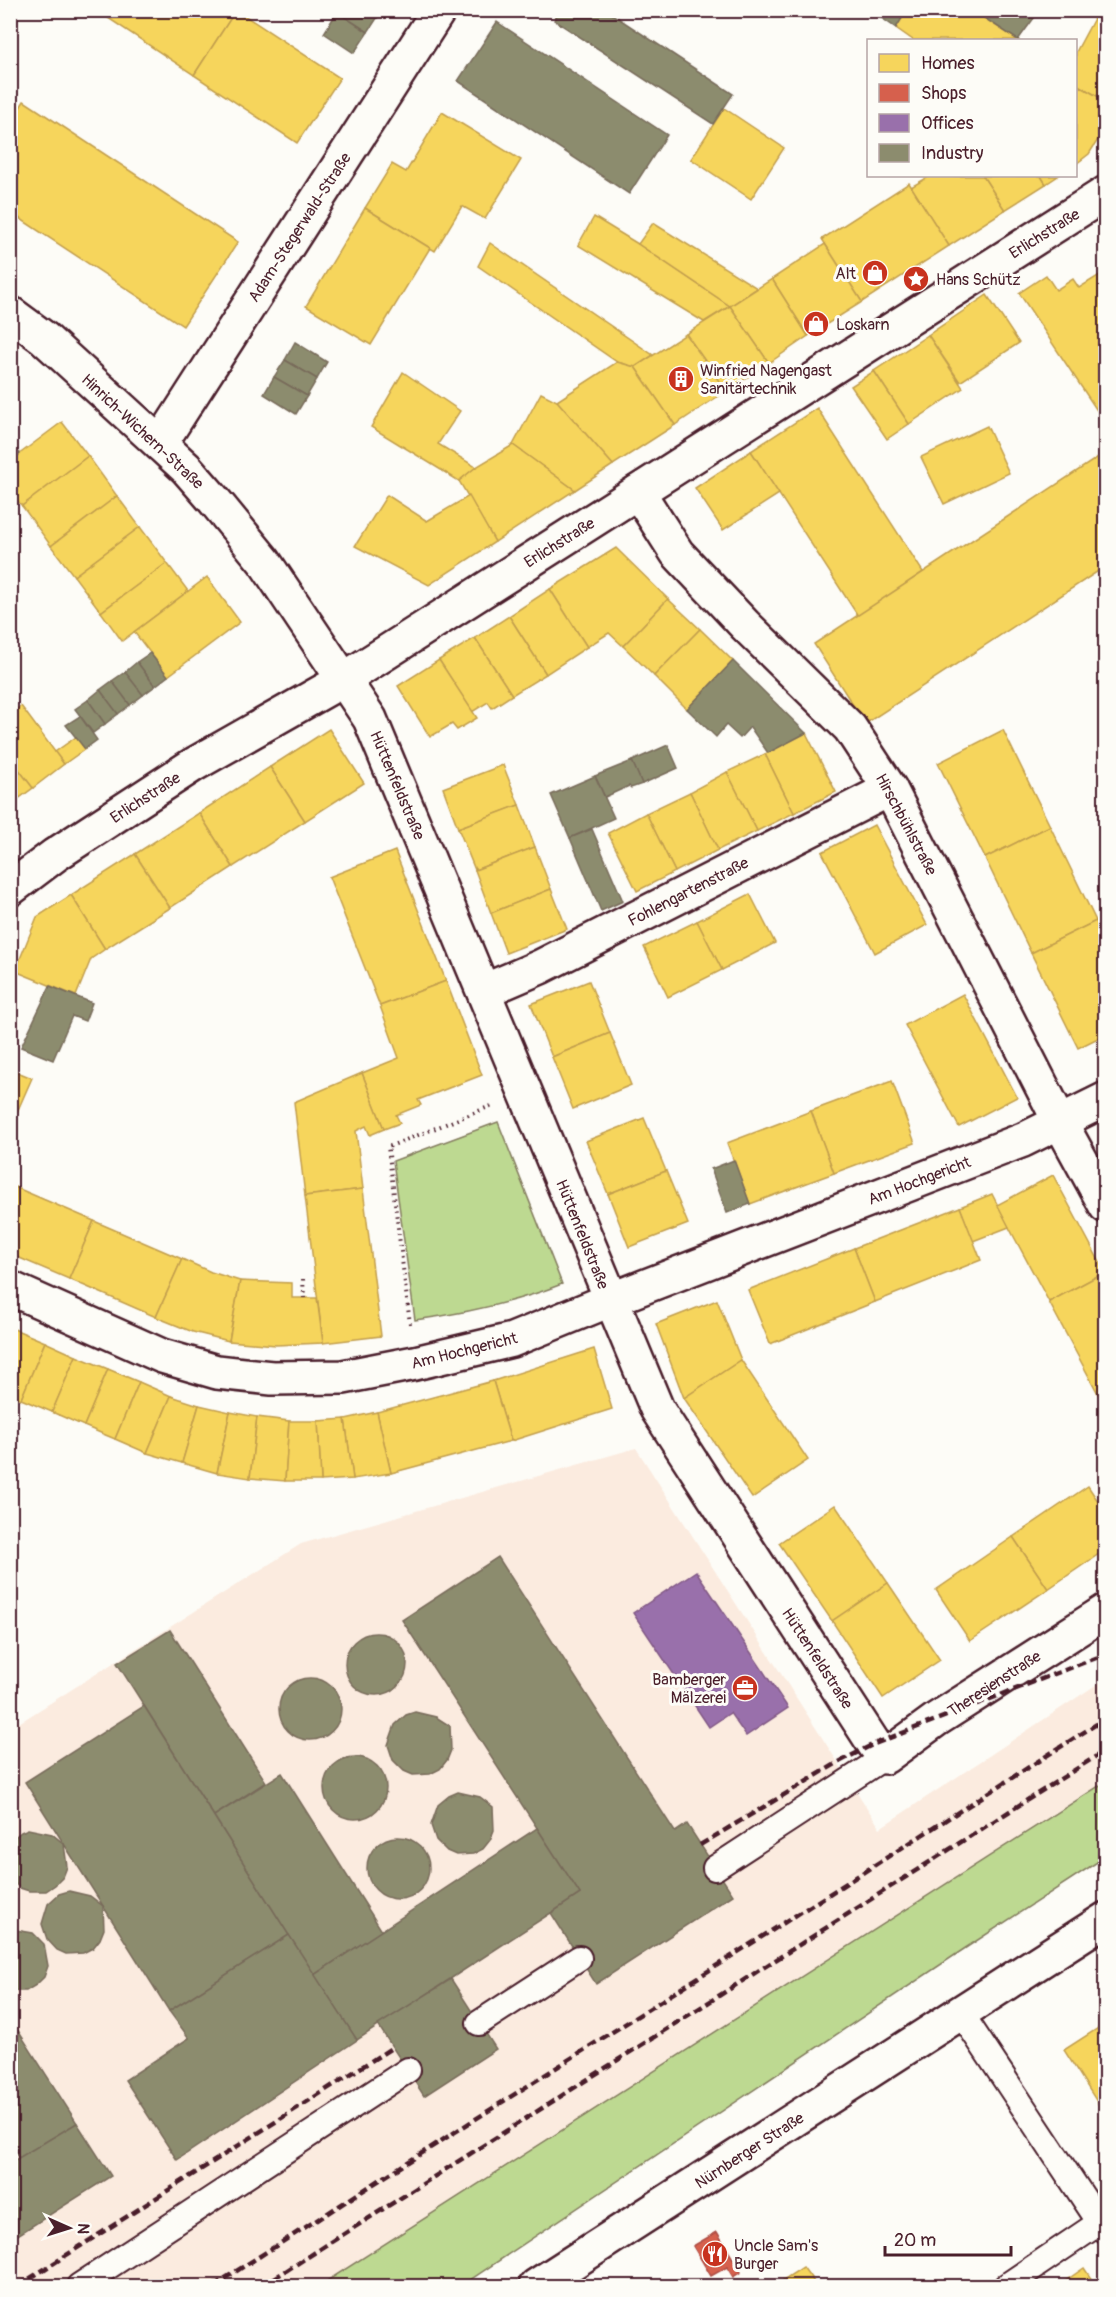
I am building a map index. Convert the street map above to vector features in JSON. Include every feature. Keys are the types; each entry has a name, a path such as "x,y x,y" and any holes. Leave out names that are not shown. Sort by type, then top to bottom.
{"street":[{"name":"Adam-Stegerwald-Straße","path":"160,444 439,10"},
{"name":"Erlichstraße","path":"10,889 55,855 193,765 343,680 1106,193"},
{"name":"Hinrich-Wichern-Straße","path":"10,313 44,338 186,468 264,561 343,680"},
{"name":"Hirschbühlstraße","path":"638,492 677,553 745,625 850,728 890,789 1060,1122 1106,1206"},
{"name":"Hüttenfeldstraße","path":"343,680 370,718 657,1409 874,1744 885,1757"},
{"name":"Fohlengartenstraße","path":"484,991 540,967 890,789"},
{"name":"Am Hochgericht","path":"10,1288 162,1356 217,1372 272,1378 343,1377 512,1340 1023,1140 1106,1099"},
{"name":"Theresienstraße","path":"885,1757 937,1719 1106,1611"},
{"name":"Nürnberger Straße","path":"536,2286 1106,1919"}],"lane":[{"path":"715,1868 885,1757"},
{"path":"479,2023 579,1958"},
{"path":"962,2013 1102,2228 1006,2286"},
{"path":"79,2286 408,2070"}],"path":[{"path":"415,1363 388,1147 525,1092"},
{"path":"303,1279 304,1298"}],"shaded area":[{"path":"636,1448 880,1828 1105,1679 1105,1782 319,2286 11,2286 11,1728 301,1544"}],"green space":[{"path":"498,1122 562,1284 526,1297 490,1306 415,1320 393,1161"},
{"path":"1105,1782 1105,1857 461,2286 319,2286"}],"building: Homes":[{"path":"96,10 236,10 194,75"},
{"path":"236,10 340,78 297,143 194,75"},
{"path":"907,10 972,10 1016,39 912,39 896,28"},
{"path":"1099,10 1106,10 1106,17 1097,13"},
{"path":"1097,13 1106,17 1106,101 1077,85 1077,50"},
{"path":"1077,85 1106,101 1106,127 1089,154 1077,163"},
{"path":"24,101 238,242 183,326 10,212 10,123"},
{"path":"724,108 784,148 751,199 691,159"},
{"path":"442,112 521,160 485,219 462,206 435,251 365,208 392,164 406,172"},
{"path":"928,177 984,177 1005,210 949,246 911,187"},
{"path":"984,177 1042,177 1046,184 1005,210"},
{"path":"1042,177 1056,177 1046,184"},
{"path":"909,183 949,246 862,302 822,239"},
{"path":"365,208 430,248 371,345 306,306"},
{"path":"594,217 730,306 704,322 578,245"},
{"path":"653,223 757,288 730,306 638,244"},
{"path":"490,243 653,355 635,367 617,362 478,266"},
{"path":"825,244 862,302 808,336 772,279"},
{"path":"1106,271 1106,424 1019,293 1046,275 1056,290 1073,279 1079,288"},
{"path":"772,279 808,336 769,363 730,306"},
{"path":"987,295 1019,343 960,382 928,335"},
{"path":"730,306 769,363 726,391 686,334"},
{"name":"Winfried Nagengast Sanitärtechnik","path":"686,334 726,391 675,425 635,367"},
{"path":"928,335 963,388 909,424 874,371"},
{"path":"617,362 635,367 675,425 613,465 557,401"},
{"path":"874,371 909,424 887,439 851,386"},
{"path":"403,372 460,411 438,444 476,467 459,481 371,427"},
{"path":"541,393 557,401 613,465 575,490 513,445"},
{"path":"817,408 923,572 858,616 751,451"},
{"path":"62,422 88,456 22,506 10,492 10,461"},
{"path":"987,426 1009,473 944,504 921,457"},
{"path":"513,445 575,490 495,542 459,481 476,467"},
{"path":"751,451 779,494 723,530 695,488"},
{"path":"1106,452 1106,566 865,724 814,644"},
{"path":"88,456 117,496 51,546 22,506"},
{"path":"387,495 427,521 469,496 495,542 429,585 355,546"},
{"path":"117,496 140,527 74,576 51,546"},
{"path":"140,527 167,563 101,612 74,576"},
{"path":"616,548 668,599 623,646 609,633 587,647 550,589"},
{"path":"167,563 188,591 122,641 101,612"},
{"path":"207,577 240,622 168,676 134,632"},
{"path":"550,589 587,647 546,674 509,616"},
{"path":"668,599 700,629 654,676 623,646"},
{"path":"509,616 546,674 512,695 475,638"},
{"path":"700,629 733,661 687,709 654,676"},
{"path":"475,638 512,695 492,708 488,702 472,712 439,660"},
{"path":"439,660 477,718 457,730 452,724 430,737 398,686"},
{"path":"21,706 64,764 33,788 10,758 10,714"},
{"path":"329,729 364,783 305,821 270,767"},
{"path":"1003,730 1050,826 985,858 938,763"},
{"path":"806,733 836,792 794,813 765,754"},
{"path":"76,737 85,749 64,764 55,752"},
{"path":"765,754 794,813 757,831 727,772"},
{"path":"10,758 33,788 10,805"},
{"path":"503,765 519,805 458,828 443,788"},
{"path":"270,767 305,821 233,867 199,813"},
{"path":"727,772 757,831 718,850 690,792"},
{"path":"690,792 718,850 675,872 646,813"},
{"path":"519,805 535,847 475,870 458,828"},
{"path":"199,813 233,867 170,908 135,854"},
{"path":"646,813 675,872 637,891 608,833"},
{"path":"874,825 927,925 875,953 822,852"},
{"path":"1050,826 1096,921 1031,953 985,858"},
{"path":"535,847 551,889 491,913 475,870"},
{"path":"395,851 446,981 380,1006 329,877"},
{"path":"135,854 170,908 105,949 71,895"},
{"path":"551,889 567,929 506,953 491,913"},
{"path":"750,894 775,943 722,970 697,921"},
{"path":"71,895 105,949 91,959 76,996 15,971 37,917"},
{"path":"697,921 722,970 668,997 644,947"},
{"path":"1096,921 1106,940 1106,1034 1078,1048 1031,953"},
{"path":"446,981 482,1075 418,1100 421,1105 396,1115 400,1123 384,1129 362,1073 399,1058 380,1006"},
{"path":"589,981 610,1033 552,1057 531,1004"},
{"path":"963,994 1017,1097 959,1127 905,1025"},
{"path":"610,1033 631,1085 573,1109 552,1057"},
{"path":"10,1069 32,1078 10,1128"},
{"path":"362,1073 384,1129 370,1135 366,1126 356,1131 363,1189 305,1196 294,1102"},
{"path":"892,1081 915,1143 834,1173 811,1111"},
{"path":"811,1111 834,1173 750,1204 727,1143"},
{"path":"644,1118 666,1171 608,1194 586,1141"},
{"path":"666,1171 688,1224 629,1247 608,1194"},
{"path":"1053,1175 1105,1272 1049,1302 997,1205"},
{"path":"10,1185 94,1221 69,1279 10,1254"},
{"path":"363,1189 381,1336 323,1343 305,1196"},
{"path":"992,1194 1009,1227 973,1241 960,1207"},
{"path":"960,1207 981,1260 875,1302 854,1248"},
{"path":"94,1221 182,1259 156,1317 69,1279"},
{"path":"854,1248 875,1302 770,1344 748,1290"},
{"path":"182,1259 211,1272 240,1281 229,1341 193,1332 156,1317"},
{"path":"1105,1272 1106,1397 1101,1399 1049,1302"},
{"path":"240,1281 292,1283 292,1298 317,1298 323,1343 276,1345 229,1341"},
{"path":"717,1300 741,1360 684,1398 656,1324"},
{"path":"14,1329 45,1342 21,1399 10,1394 10,1336"},
{"path":"45,1342 76,1356 52,1412 21,1399"},
{"path":"594,1349 612,1409 511,1441 493,1381"},
{"path":"76,1356 108,1369 84,1426 52,1412"},
{"path":"741,1360 808,1460 752,1498 684,1398"},
{"path":"108,1369 139,1382 115,1439 84,1426"},
{"path":"493,1381 511,1441 391,1473 377,1412"},
{"path":"139,1382 171,1396 147,1453 115,1439"},
{"path":"171,1396 199,1405 182,1463 147,1453"},
{"path":"199,1405 230,1412 217,1473 182,1463"},
{"path":"230,1412 257,1417 250,1478 217,1473"},
{"path":"377,1412 391,1473 353,1479 345,1419"},
{"path":"257,1417 289,1421 285,1481 250,1478"},
{"path":"345,1419 353,1479 321,1481 318,1421"},
{"path":"289,1421 318,1421 321,1481 285,1481"},
{"path":"1088,1486 1106,1513 1106,1549 1048,1589 1013,1537"},
{"path":"835,1505 888,1583 832,1621 779,1543"},
{"path":"1013,1537 1048,1589 970,1641 936,1590"},
{"path":"888,1583 940,1660 883,1698 832,1621"},
{"path":"1106,2023 1106,2116 1064,2050"},
{"path":"803,2267 817,2286 774,2286"},
{"path":"1084,2268 1096,2286 1058,2286"}],"building: Shops":[{"path":"717,2232 741,2272 733,2277 727,2267 711,2276 693,2246"}],"building: Offices":[{"path":"696,1571 788,1708 746,1736 730,1713 709,1727 633,1613"}],"building: Industry":[{"path":"338,10 379,10 381,12 368,32 337,12"},
{"path":"560,10 606,10 733,94 713,124 554,20"},
{"path":"870,10 907,10 896,28"},
{"path":"972,10 1032,10 1037,14 1016,39"},
{"path":"337,12 368,32 354,53 324,33"},
{"path":"497,22 667,135 629,194 458,81"},
{"path":"295,342 327,362 317,379 285,360"},
{"path":"285,360 317,379 307,396 274,377"},
{"path":"274,377 307,396 296,414 264,394"},
{"path":"10,441 20,454 10,461"},
{"path":"150,653 168,676 155,686 137,662"},
{"path":"733,661 806,733 768,753 750,727 740,738 726,725 716,737 687,709"},
{"path":"137,662 155,686 143,695 125,672"},
{"path":"125,672 143,695 130,705 112,681"},
{"path":"112,681 130,705 118,714 100,690"},
{"path":"100,690 118,714 105,724 88,700"},
{"path":"88,700 105,724 93,733 75,709"},
{"path":"80,716 97,740 85,749 66,725"},
{"path":"668,745 678,768 642,784 632,761"},
{"path":"632,761 642,784 631,788 629,786 605,797 595,776"},
{"path":"595,776 614,818 570,838 551,795"},
{"path":"592,829 623,901 601,911 570,838"},
{"path":"50,986 92,1003 85,1021 72,1016 53,1060 21,1047"},
{"path":"734,1160 750,1204 727,1213 711,1169"},
{"path":"498,1557 675,1832 687,1824 733,1895 596,1984 551,1913 580,1894 402,1620"},
{"path":"170,1630 266,1782 214,1816 117,1663"},
{"path":"376,1633 388,1635 398,1642 405,1652 407,1664 405,1676 398,1686 388,1693 376,1695 364,1693 354,1686 347,1676 345,1664 347,1652 354,1642 364,1635"},
{"path":"310,1678 322,1680 332,1687 339,1697 341,1709 339,1721 332,1731 322,1738 310,1740 298,1738 288,1731 281,1721 279,1709 281,1697 288,1687 298,1680"},
{"path":"144,1706 289,1935 169,2011 25,1782"},
{"path":"415,1712 436,1717 450,1726 451,1750 447,1760 440,1769 430,1774 413,1775 404,1771 393,1760 388,1745 395,1725 406,1715"},
{"path":"349,1757 361,1757 377,1766 384,1776 386,1788 384,1800 377,1810 361,1819 349,1819 338,1814 329,1805 324,1794 324,1782 329,1771 338,1762"},
{"path":"282,1773 382,1931 314,1975 214,1816"},
{"path":"458,1792 480,1797 493,1807 494,1830 490,1840 483,1849 473,1854 456,1855 447,1851 436,1840 431,1825 438,1805"},
{"path":"537,1828 580,1894 357,2040 314,1975"},
{"path":"28,1829 52,1834 64,1844 67,1867 63,1877 46,1891 29,1891 20,1888 10,1879 10,1841"},
{"path":"392,1837 404,1837 420,1846 427,1856 429,1868 427,1880 420,1890 404,1899 392,1899 381,1894 372,1885 367,1874 367,1862 372,1851 381,1842"},
{"path":"69,1891 90,1896 103,1906 104,1929 100,1939 93,1948 83,1953 66,1954 57,1950 47,1939 42,1924 48,1904 59,1894"},
{"path":"10,1929 33,1933 44,1944 48,1966 44,1977 26,1991 10,1991"},
{"path":"289,1935 357,2040 177,2160 125,2080 189,2038 169,2011"},
{"path":"451,1979 496,2049 424,2096 378,2025"},
{"path":"10,2018 77,2123 19,2158 10,2145"},
{"path":"77,2123 111,2176 10,2240 10,2163"}],"railway":[{"path":"700,1845 839,1762 874,1744 1106,1654"},
{"path":"213,2286 1106,1718"},
{"path":"262,2286 1106,1750"},
{"path":"18,2286 393,2047"}],"place":[{"name":"Alt","path":"875,273"},
{"name":"Hans Schütz","path":"916,279"},
{"name":"Loskarn","path":"816,324"},
{"name":"Winfried Nagengast Sanitärtechnik","path":"681,379"},
{"name":"Bamberger Mälzerei","path":"745,1688"},
{"name":"Uncle Sam's Burger","path":"715,2254"}]}
